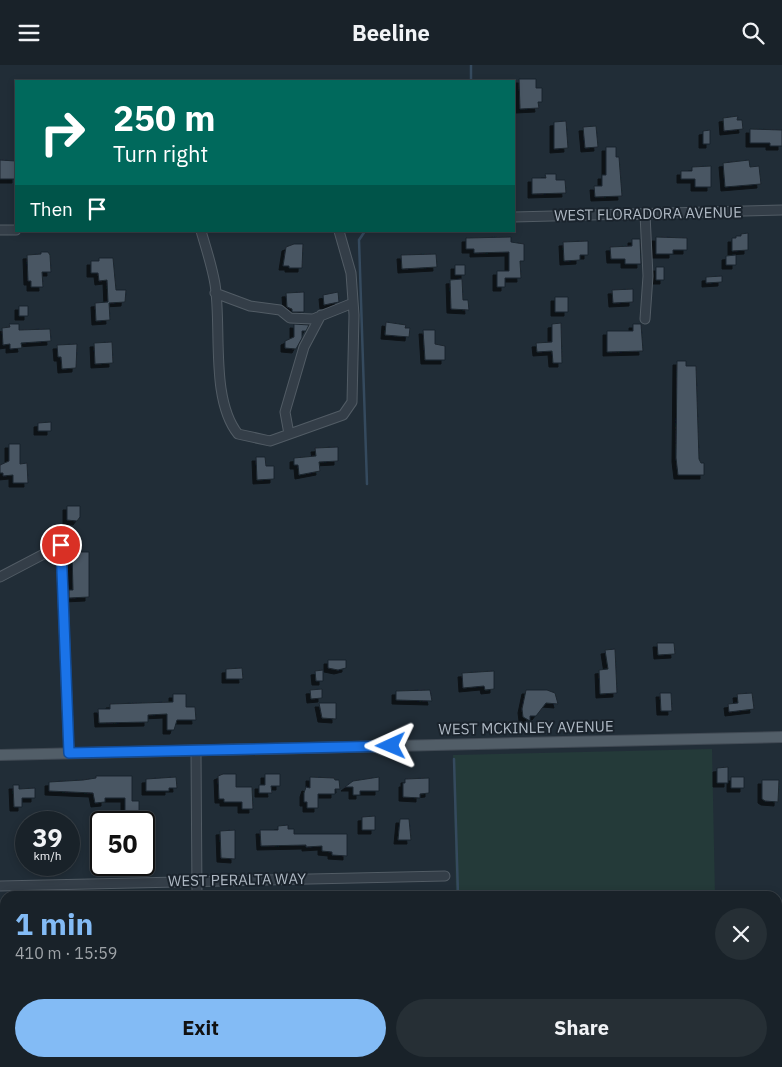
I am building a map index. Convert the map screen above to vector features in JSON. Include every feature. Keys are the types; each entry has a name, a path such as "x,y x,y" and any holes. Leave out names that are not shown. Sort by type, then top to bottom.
{"main road":[{"name":"WEST MCKINLEY AVENUE","path":"0,755 782,737"}],"street":[{"name":"WEST FLORADORA AVENUE","path":"515,217 782,210"},
{"path":"645,214 648,275 645,319"},
{"path":"0,230 15,230"},
{"path":"201,232 216,293 223,403 229,423 238,434 270,441 343,415 352,402 353,303 351,273 339,232"},
{"path":"216,293 250,306 280,310 290,318 313,319 353,303"},
{"path":"290,434 285,412 304,347 321,315"},
{"path":"0,577 61,545 69,753"},
{"path":"196,751 197,891"},
{"name":"WEST PERALTA WAY","path":"0,886 445,876"}],"green space":[{"path":"712,749 715,891 456,891 453,755"}],"building":[{"path":"519,79 536,79 536,88 542,88 542,102 538,102 539,108 520,109"},
{"path":"738,116 737,120 742,120 743,129 724,131 723,118"},
{"path":"566,121 568,148 554,149 554,122"},
{"path":"596,126 598,147 585,148 583,127"},
{"path":"750,129 782,130 782,146 770,146 770,143 750,143"},
{"path":"710,130 710,144 703,144 703,131"},
{"path":"606,147 616,147 616,157 619,157 622,196 595,197 594,186 602,186 602,175 606,175"},
{"path":"0,160 15,161 15,179 0,179"},
{"path":"749,160 750,167 759,166 761,184 725,187 723,163"},
{"path":"711,166 711,187 695,187 695,179 681,179 681,171 692,171 692,167"},
{"path":"545,174 556,174 556,180 565,180 566,193 532,194 532,178 546,178"},
{"path":"748,233 748,250 732,251 732,238"},
{"path":"511,237 511,242 524,244 524,261 520,261 521,278 505,278 505,287 497,287 497,271 509,271 509,252 474,253 474,249 466,249 466,238"},
{"path":"656,237 687,238 687,250 673,250 673,254 656,254"},
{"path":"632,239 640,239 641,264 625,264 625,259 611,259 610,247 632,246"},
{"path":"588,241 588,255 580,255 580,260 564,261 563,242"},
{"path":"294,244 303,244 302,268 283,266 286,247"},
{"path":"41,252 48,252 50,255 51,272 42,272 43,287 31,287 31,281 28,281 27,255 41,254"},
{"path":"436,254 437,267 402,269 401,255"},
{"path":"736,255 736,265 726,265 726,256"},
{"path":"99,258 113,258 116,290 126,290 125,302 109,303 110,320 96,321 95,303 108,302 107,280 99,281 98,273 91,273 91,261 99,261"},
{"path":"455,265 465,265 465,275 455,275"},
{"path":"656,267 664,267 664,280 656,280"},
{"path":"722,276 722,282 706,283 706,277"},
{"path":"462,279 463,300 468,300 469,310 451,309 450,280"},
{"path":"633,289 633,302 613,303 612,290"},
{"path":"304,292 304,312 292,312 292,309 287,307 286,293"},
{"path":"338,292 339,302 324,305 323,295"},
{"path":"555,297 568,297 568,312 555,312"},
{"path":"19,306 28,306 28,316 19,316"},
{"path":"386,322 406,325 405,328 410,328 409,337 385,335"},
{"path":"561,323 562,363 553,363 552,351 537,352 536,343 552,342 552,324"},
{"path":"9,324 19,324 19,330 50,329 51,341 21,343 22,348 10,349 10,344 3,345 2,328 10,327"},
{"path":"294,324 309,325 306,331 302,331 302,338 296,349 285,348 285,341 294,337"},
{"path":"633,324 641,324 643,351 607,352 607,331 633,331"},
{"path":"423,330 435,330 435,344 445,346 445,360 425,360"},
{"path":"112,342 113,363 95,364 94,343"},
{"path":"77,344 76,368 62,369 57,345"},
{"path":"677,361 686,361 686,366 696,366 699,459 701,463 704,463 704,475 678,475 676,458"},
{"path":"51,422 51,431 38,431 38,423"},
{"path":"9,444 20,444 20,464 27,463 28,483 13,483 13,475 3,476 3,473 0,473 0,465 9,461"},
{"path":"338,447 338,461 319,462 320,471 299,475 298,465 294,465 294,458 316,456 315,448"},
{"path":"256,457 265,457 266,466 274,466 274,479 257,480"},
{"path":"67,506 80,506 80,517 77,521 67,520"},
{"path":"72,552 89,552 89,597 69,598 69,590 73,590"},
{"path":"657,643 674,643 675,654 658,655"},
{"path":"615,649 617,693 600,694 599,670 608,669 605,650"},
{"path":"328,660 346,660 346,668 338,670 328,668"},
{"path":"242,668 243,679 226,679 226,669"},
{"path":"323,670 323,681 316,681 315,671"},
{"path":"494,671 494,689 485,690 484,686 463,688 462,673"},
{"path":"322,689 322,698 311,699 310,690"},
{"path":"430,690 432,701 396,700 396,691"},
{"path":"526,690 547,690 555,693 558,704 546,703 536,716 530,716 530,721 523,717 522,709"},
{"path":"660,693 671,693 672,711 661,711"},
{"path":"752,693 754,709 729,712 728,704 738,703 737,694"},
{"path":"173,694 186,694 186,707 195,707 196,720 177,720 174,730 167,730 167,714 148,715 148,722 99,723 98,709 110,709 110,704 173,702"},
{"path":"319,703 336,703 336,719 322,718"},
{"path":"728,767 728,783 717,783 717,768"},
{"path":"236,774 236,787 252,787 253,809 242,809 242,802 224,802 224,799 219,799 218,776"},
{"path":"265,774 280,774 280,786 271,786 272,793 259,793 259,785 265,785"},
{"path":"96,776 132,776 132,801 139,801 139,811 125,811 125,798 105,798 105,802 95,803 93,793 49,791 49,782 96,778"},
{"path":"176,777 177,788 169,788 169,791 146,791 146,779"},
{"path":"310,777 339,780 340,789 335,789 335,794 318,794 318,808 307,808 307,802 304,802 304,793 306,787 310,788"},
{"path":"379,777 379,791 360,791 360,795 353,795 353,787 345,787 353,781"},
{"path":"731,777 744,777 744,788 731,788"},
{"path":"429,778 429,793 420,794 420,798 403,797 403,783 405,783 405,779"},
{"path":"762,780 779,780 778,802 762,799"},
{"path":"13,785 19,785 19,789 35,788 35,798 22,798 22,807 14,807"},
{"path":"375,816 375,830 362,830 362,817"},
{"path":"400,819 409,819 411,840 398,840"},
{"path":"288,825 288,829 294,829 294,834 347,834 347,856 332,855 332,852 322,851 322,846 261,846 260,830 278,830 278,826"},
{"path":"235,830 235,859 221,858 220,831"}],"waterway":[{"path":"471,65 471,80"},
{"path":"364,232 359,240 367,484"},
{"path":"454,759 458,891"}],"route":[{"path":"61,545 69,753 391,746"}]}
